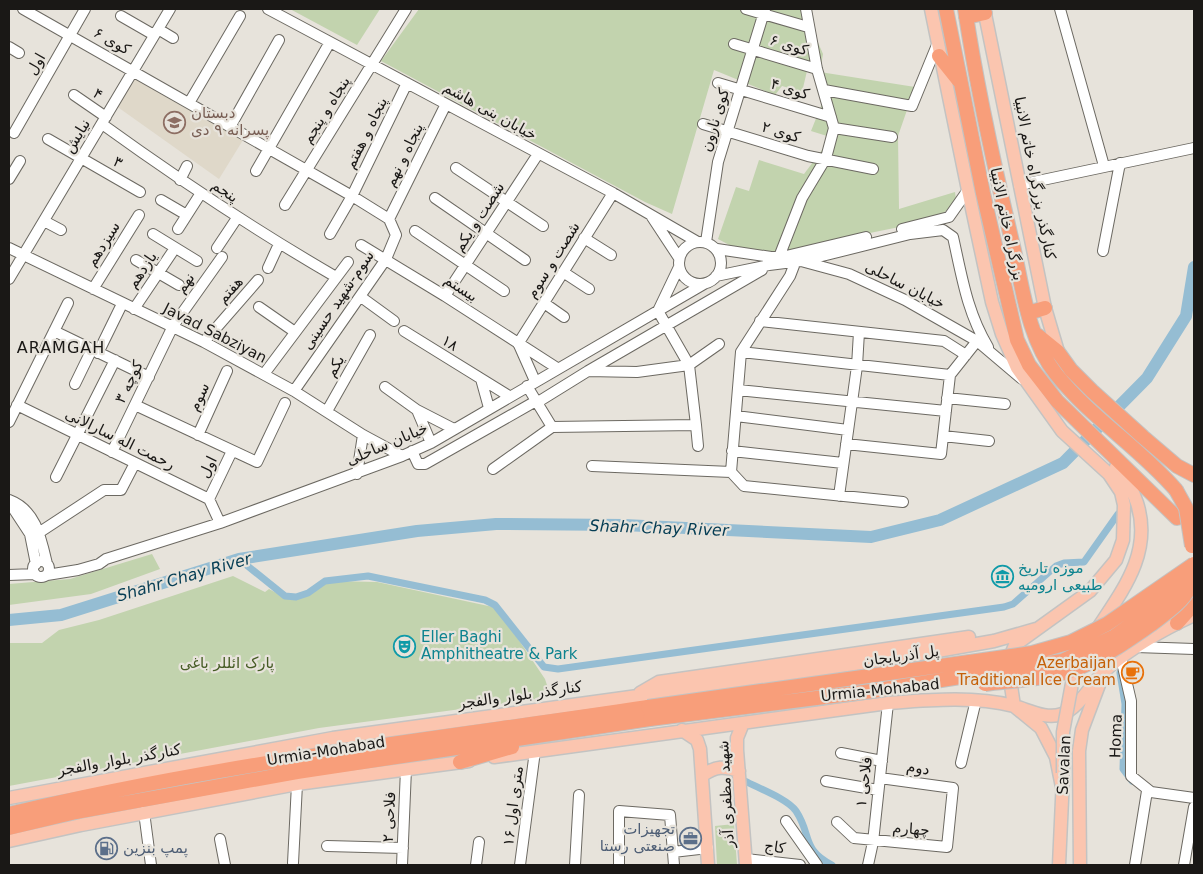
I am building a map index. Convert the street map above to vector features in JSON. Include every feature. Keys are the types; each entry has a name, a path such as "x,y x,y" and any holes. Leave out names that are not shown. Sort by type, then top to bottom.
{"highway":[{"name":"بزرگراه خاتم الانبیا","path":"946,9 998,259 1017,340 1029,364 1069,424 1118,472 1177,518"},
{"path":"965,13 985,11"},
{"name":"بزرگراه خاتم الانبیا","path":"965,13 999,188 1028,313 1035,333 1055,373 1089,410 1138,442"},
{"path":"938,51 961,85"},
{"path":"1028,313 1045,308"},
{"path":"872,691 949,688 1057,673 1082,666 1128,640 1179,603 1190,587 1193,570 1190,528 1186,508 1176,490 1138,442 1071,370 1058,352 1035,333"},
{"path":"1138,442 1194,476"},
{"path":"1138,442 1194,486"},
{"name":"پل آذربایجان","path":"649,713 1032,653 1071,642 1107,624 1194,564"},
{"name":"پل آذربایجان","path":"649,713 872,691 1062,661 1115,636 1194,579"},
{"path":"1178,623 1194,604"},
{"name":"Urmia-Mohabad","path":"9,814 72,799 298,758 508,728 649,713"},
{"name":"Urmia-Mohabad","path":"9,828 76,812 297,772 560,733 649,713"},
{"path":"460,762 560,733"}],"main road":[{"path":"931,9 938,51 992,302 1002,334 1017,368 1031,387 1069,424"},
{"name":"کنارگذر بزرگراه خاتم الانبیا","path":"985,11 1045,308 1058,352"},
{"path":"958,137 961,85"},
{"path":"998,259 995,280 1002,334"},
{"path":"1062,787 1056,757 1041,728 1014,706 1010,680 1011,655 1019,640 1090,590 1116,560 1123,540 1124,516 1118,472"},
{"name":"Savalan","path":"1059,865 1063,732 1073,678 1092,637 1129,579 1138,560 1141,546 1140,515 1118,472"},
{"name":"Urmia-Mohabad","path":"682,730 888,703 944,698 976,700 1014,706 1031,712 1060,715 1072,710 1105,671 1121,658 1136,647 1194,615"},
{"path":"635,695 658,682 1036,629"},
{"name":"کنارگذر بلوار والفجر","path":"9,798 333,738 926,653 994,641 1036,629"},
{"path":"926,653 918,661 915,670 916,679 921,686 944,698"},
{"path":"886,659 901,665 906,680 901,695 888,703"},
{"name":"Savalan","path":"1080,865 1078,751 1082,730 1105,671"},
{"path":"508,728 595,701"},
{"name":"شهید مظفری آذر","path":"743,723 737,738 746,862"},
{"path":"9,841 144,812 297,784 682,730 697,740 700,749 708,865"},
{"path":"703,775 714,768 727,767 739,771"}],"street":[{"name":"کوی ۶","path":"23,9 133,71"},
{"name":"اول","path":"14,133 85,9"},
{"name":"نیایش","path":"9,278 169,9"},
{"name":"خیابان بنی هاشم","path":"268,9 701,242"},
{"name":"پنجاه و پنجم","path":"306,171 406,9"},
{"path":"746,9 764,11 808,27"},
{"path":"778,257 802,198 826,158 834,128 817,69 806,9"},
{"path":"1060,9 1104,166"},
{"name":"کوی نارون","path":"701,242 718,162 764,11"},
{"path":"121,16 172,38"},
{"path":"189,103 240,16"},
{"path":"230,127 279,40"},
{"path":"256,171 330,42"},
{"name":"کوی ۶","path":"734,44 817,69"},
{"name":"اول","path":"9,47 19,53"},
{"path":"824,90 912,106 938,51"},
{"path":"133,71 352,196 389,220"},
{"name":"پنجاه و هفتم","path":"330,234 352,196 407,83"},
{"name":"کوی ۴","path":"718,83 831,117"},
{"name":"۴","path":"74,95 104,121"},
{"name":"پنجاه و نهم","path":"389,220 446,104"},
{"name":"پنجم","path":"104,121 180,180 237,218 336,277"},
{"name":"کوی ۲","path":"703,124 808,156 826,158 873,169"},
{"path":"834,128 892,137"},
{"name":"۳","path":"48,139 140,192"},
{"path":"1019,186 1104,166 1194,148"},
{"name":"شصت و یکم","path":"445,296 538,154"},
{"path":"9,179 20,161"},
{"path":"1103,251 1120,163"},
{"path":"180,180 187,166"},
{"path":"456,168 543,226"},
{"path":"285,205 306,171"},
{"path":"731,472 741,352 790,276 798,259 949,217 968,190"},
{"path":"178,229 185,214 201,193"},
{"name":"شصت و سوم","path":"518,344 613,193"},
{"path":"435,198 525,260"},
{"path":"161,200 185,214"},
{"name":"سیزدهم","path":"93,289 140,214"},
{"path":"650,214 679,262 688,281 704,284 716,276 721,266 716,249 701,242 685,247 679,262 658,312 689,365 698,446"},
{"path":"949,217 954,225 949,233"},
{"name":"نهم","path":"173,326 220,252 237,218"},
{"name":"سوم-شهید حسینی","path":"294,391 386,259 396,235 389,220"},
{"path":"44,221 61,230"},
{"path":"798,259 910,234 943,230 953,237 969,308 975,325 992,354"},
{"path":"415,231 504,291"},
{"path":"153,234 197,261"},
{"path":"584,238 611,255"},
{"path":"268,268 280,244"},
{"name":"بیستم","path":"361,245 558,368"},
{"name":"Javad Sabziyan","path":"9,248 204,342 294,391 363,435 402,456"},
{"name":"یازدهم","path":"134,309 175,248"},
{"name":"خیابان ساحلی","path":"716,249 798,259 877,285 977,341 1031,387"},
{"path":"831,252 829,261 834,270"},
{"name":"خیابان ساحلی","path":"716,276 798,259"},
{"path":"136,260 179,285"},
{"path":"264,374 348,262"},
{"path":"412,451 418,464 425,464 537,402 769,265"},
{"path":"564,272 589,289"},
{"name":"هفتم","path":"204,342 258,280"},
{"name":"خیابان ساحلی","path":"35,569 42,562 47,569 85,568 99,564 106,559 220,523 402,456 431,443 704,284"},
{"path":"360,297 394,321"},
{"path":"9,422 68,303"},
{"path":"544,303 564,317"},
{"path":"75,384 122,304"},
{"path":"259,306 295,332"},
{"path":"760,321 944,341 966,355"},
{"name":"کوچه ۳","path":"112,452 173,326"},
{"path":"54,331 148,376"},
{"name":"۱۸","path":"404,331 509,396"},
{"path":"839,496 857,366 859,332"},
{"name":"یکم","path":"327,411 370,335"},
{"path":"846,444 941,454 950,375 977,341"},
{"path":"518,344 537,402 552,427"},
{"path":"588,371 637,372 689,365 719,344"},
{"path":"741,352 950,375"},
{"path":"56,477 115,360"},
{"name":"سوم","path":"198,435 227,371"},
{"path":"481,379 489,408"},
{"path":"385,387 416,410 454,429"},
{"path":"738,390 946,411"},
{"path":"947,398 1005,404"},
{"path":"135,405 257,462 285,403"},
{"name":"رحمت اله سارالانی","path":"17,405 209,499"},
{"path":"416,410 431,443"},
{"path":"736,416 848,430"},
{"path":"494,469 552,427 696,425"},
{"path":"356,474 363,435"},
{"path":"943,436 989,441"},
{"name":"اول","path":"220,523 209,499 232,451"},
{"path":"732,451 843,463"},
{"path":"40,532 104,490 121,490 135,463"},
{"path":"592,466 731,472 744,486 902,502"},
{"path":"9,501 19,504 40,532 47,569"},
{"path":"9,501 30,534 35,569"},
{"path":"9,569 35,569"},
{"path":"9,575 35,569"},
{"path":"1136,647 1194,649"},
{"name":"Homa","path":"1121,658 1130,693 1132,718 1130,770 1132,776 1147,791"},
{"path":"961,763 976,700"},
{"name":"فلاحی ۱","path":"868,865 888,703"},
{"name":"۱۶ متری اول","path":"520,865 535,751"},
{"path":"841,753 882,761"},
{"name":"فلاحی ۲","path":"402,865 406,769"},
{"name":"دوم","path":"880,778 954,788 947,847"},
{"path":"826,781 878,790"},
{"path":"293,863 297,784"},
{"path":"1135,865 1147,791 1166,796 1194,798"},
{"path":"575,865 579,795"},
{"path":"1184,865 1194,807"},
{"path":"619,865 619,811 670,815 674,865"},
{"path":"144,812 151,865"},
{"path":"786,821 817,865"},
{"name":"چهارم","path":"837,822 854,838 872,842 947,847"},
{"path":"220,839 225,865"},
{"path":"476,865 479,842"},
{"path":"327,846 402,848"},
{"path":"673,852 708,848"},
{"name":"کاج","path":"746,862 800,865"}],"shaded area":[{"name":"دبستان پسرانه ۹ دی","path":"137,76 243,140 219,179 112,103 123,82"}],"green space":[{"path":"290,9 380,9 357,45"},
{"path":"419,9 808,9 810,24 823,54 820,72 915,87 898,136 899,209 955,192 956,200 942,215 919,223 860,235 805,257 733,247 718,239 736,187 749,191 759,160 804,174 825,146 827,136 811,131 823,101 812,72 807,71 802,92 782,86 775,95 714,70 672,214 645,202 381,61"},
{"path":"152,554 160,569 91,594 9,605 9,584 70,579"},
{"name":"پارک ائللر باغی","path":"233,576 265,592 269,589 290,600 301,598 321,585 334,581 377,582 493,607 516,636 545,679 551,697 319,728 9,786 9,643 42,643 59,630 99,620"},
{"path":"734,824 737,865 717,865 715,826"}],"waterway":[{"name":"Shahr Chay River","path":"9,620 61,615 239,559 417,531 496,524 624,525 871,537 940,520 1063,463 1147,378 1186,316 1194,267"},
{"path":"239,559 285,596 296,597 308,593 325,581 368,576 485,600 495,605 544,667 558,669 1004,607 1013,604 1056,566 1064,563 1084,562 1118,514"},
{"path":"1120,673 1125,704 1123,769 1132,781"},
{"path":"745,781 780,798 792,807 801,820 811,847 822,859 832,865"}],"place":[{"name":"دبستان پسرانه ۹ دی","path":"175,122"},
{"name":"موزه تاریخ طبیعی ارومیه","path":"1002,577"},
{"name":"Eller Baghi Amphitheatre & Park","path":"405,646"},
{"name":"Azerbaijan Traditional Ice Cream","path":"1132,672"},
{"name":"تجهیزات صنعتی رستا","path":"691,838"},
{"name":"پمپ بنزین","path":"107,848"}],"district":[{"name":"ARAMGAH","path":"61,347"}]}
